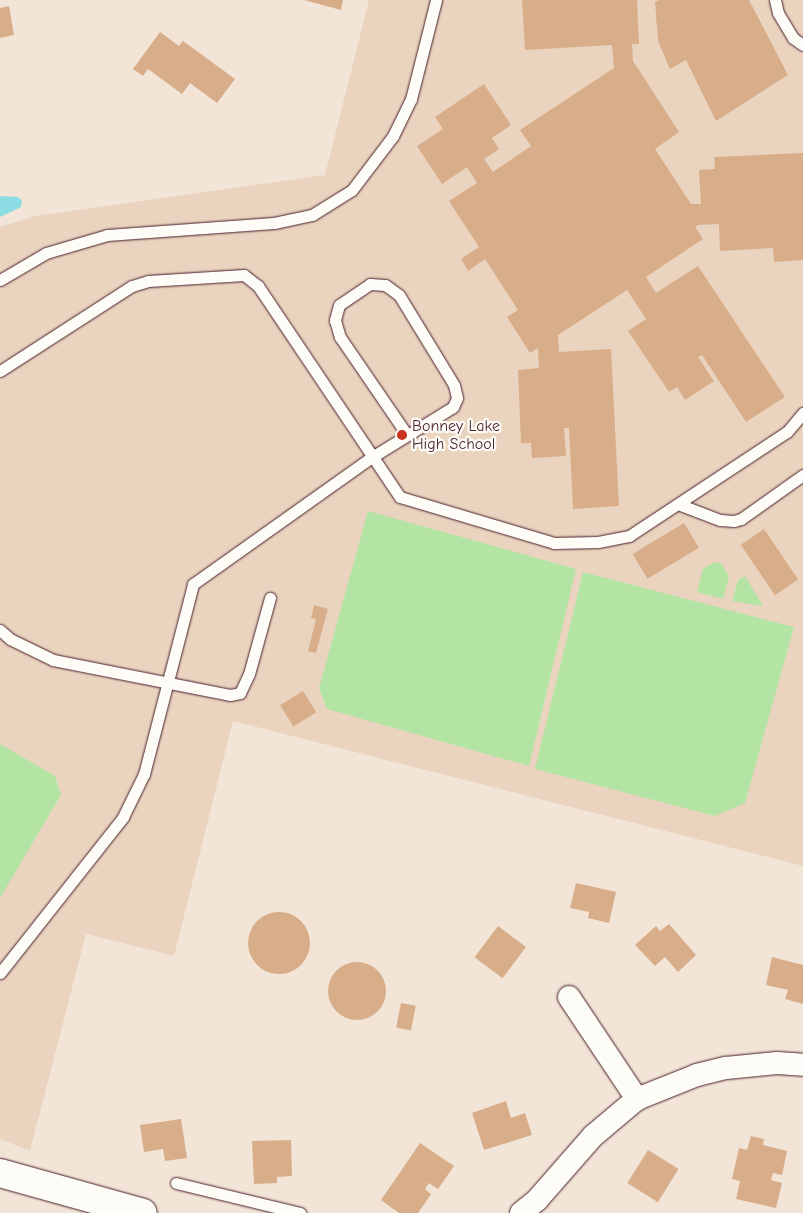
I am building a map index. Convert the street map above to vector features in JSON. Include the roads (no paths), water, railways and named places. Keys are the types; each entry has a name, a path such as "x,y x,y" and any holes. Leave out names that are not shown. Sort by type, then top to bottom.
{"main road":[{"path":"0,1173 143,1213"}],"street":[{"path":"569,997 637,1099"},
{"path":"521,1213 537,1200 593,1136 637,1099 697,1076 726,1068 777,1063 803,1065"}],"lane":[{"path":"0,280 46,253 107,235 274,223 312,215 352,190 393,136 411,100 436,0"},
{"path":"775,0 778,13 793,38 803,45"},
{"path":"0,371 132,286 148,281 244,275 258,286 400,497 554,543 598,542 629,536 801,421"},
{"path":"0,973 123,817 144,774 193,584 372,457 453,407 458,398 454,385 399,295 385,285 370,284 340,305 335,320 340,337 406,435"},
{"path":"678,504 720,520 734,521 741,519 803,475"},
{"path":"0,630 10,639 53,660 230,695 240,693 270,598"},
{"path":"176,1183 260,1208 300,1213"}],"water":[{"path":"0,196 18,197 22,201 21,207 0,217"}],"place":[{"name":"Bonney Lake High School","path":"402,435"}]}
